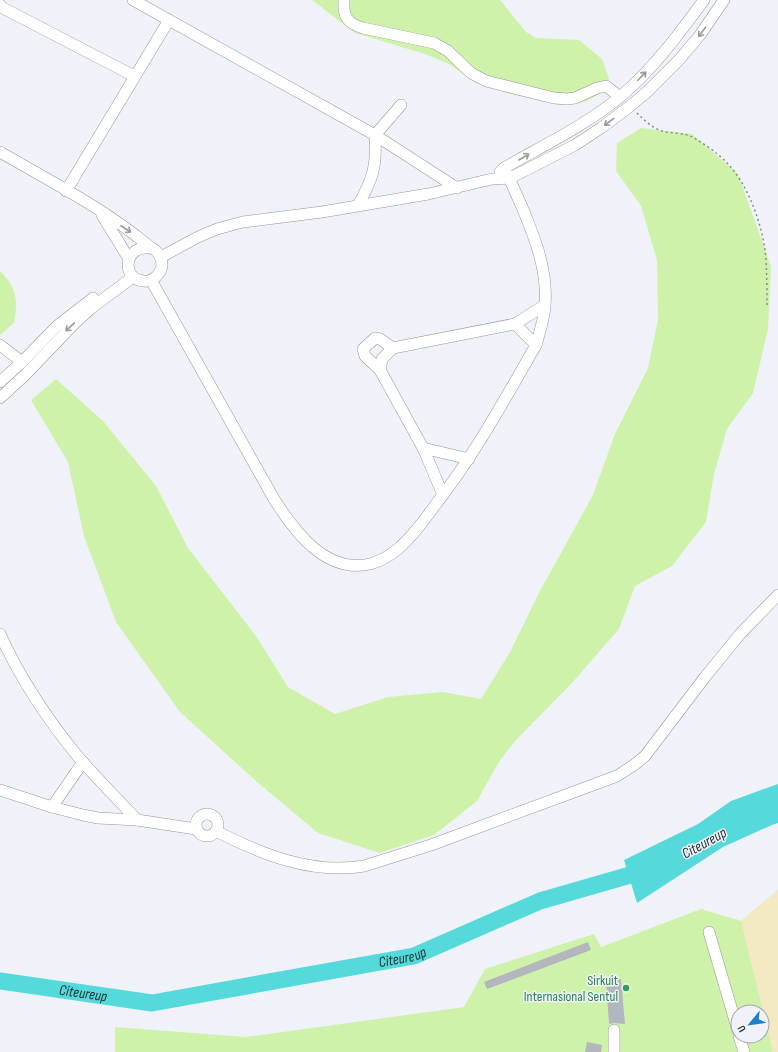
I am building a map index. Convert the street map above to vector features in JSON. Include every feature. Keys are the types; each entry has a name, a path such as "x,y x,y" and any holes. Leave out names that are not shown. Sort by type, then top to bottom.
{"street":[{"path":"133,0 375,135 457,188"},
{"path":"344,0 345,14 348,21 353,25 434,43 448,51 471,73 486,81 554,98 567,99 586,94 597,88 606,86 620,97"},
{"path":"492,179 504,168 574,128 620,97 641,77 663,52 704,0"},
{"path":"160,257 217,229 243,222 322,212 457,188 492,179 510,178 575,145 629,107 679,60 700,35 724,0"},
{"path":"0,5 3,8 134,76"},
{"path":"66,191 169,20"},
{"path":"358,205 370,184 373,173 376,150 375,135 401,105"},
{"path":"0,152 100,212 137,236 150,248 156,251 162,264 161,271 157,277 151,280 139,280 131,274 128,265 129,259 132,253 137,249 144,247 150,248"},
{"path":"151,280 274,499 287,520 300,536 314,548 340,563 353,565 370,564 380,561 399,548 414,533 469,459 536,345 545,305 545,282 534,236 510,178 504,168"},
{"path":"100,212 129,259"},
{"path":"0,382 64,319 131,274"},
{"path":"0,398 25,375 74,324 131,274"},
{"path":"380,370 382,359 393,348 515,324 545,305"},
{"path":"515,324 536,345"},
{"path":"393,348 380,339 375,338 363,349 365,356 380,370 423,448 443,495"},
{"path":"0,345 22,362"},
{"path":"423,448 469,459"},
{"path":"216,831 257,850 279,858 328,868 353,868 364,866 431,844 617,776 645,756 740,634 778,595"},
{"path":"0,634 32,693 83,762 137,820"},
{"path":"52,807 83,762"},
{"path":"0,790 83,816 137,820 196,829"},
{"path":"206,813 214,816 218,823 216,831 208,836 203,836 198,833 196,829 196,820 198,817 206,813"},
{"path":"709,932 730,1004"},
{"path":"614,1030 614,1052"}],"path":[{"path":"629,107 651,126 661,131 687,135 695,138 721,157 739,177 751,204 762,236 765,250 767,308"}],"green space":[{"path":"312,0 500,0 526,32 536,38 579,40 602,59 609,79 603,92 585,102 560,105 510,94 476,83 449,64 425,54 355,33"},
{"path":"641,128 692,134 738,174 771,266 768,329 753,393 727,429 714,474 706,522 672,566 635,586 619,629 571,684 516,740 500,760 477,801 434,835 380,853 318,833 257,782 180,712 116,622 84,536 68,462 31,400 56,379 103,421 156,486 188,548 256,636 288,687 335,714 388,697 443,692 481,699 510,652 540,591 593,495 615,434 648,368 658,319 657,260 641,206 616,171 617,143"},
{"path":"0,271 6,277 13,289 16,308 14,323 0,335"},
{"name":"Sirkuit Internasional Sentul","path":"778,890 778,1052 115,1052 115,1027 246,1037 464,1007 485,969 594,934 601,947 701,909 741,921"}],"sand":[{"path":"778,890 778,1052 773,1052 770,1040 770,1004 761,1004 741,921"}],"water":[{"path":"778,784 778,823 723,847 637,903 624,860 698,824 731,801"}],"building":[{"path":"588,942 591,950 487,989 484,982"},
{"path":"621,979 625,1024 609,1024 606,980"},
{"path":"587,1042 602,1045 601,1052 585,1052"}],"waterway":[{"name":"Citeureup","path":"0,981 152,1003 414,956 540,901 651,869"}],"place":[{"name":"Sirkuit Internasional Sentul","path":"626,988"}]}
